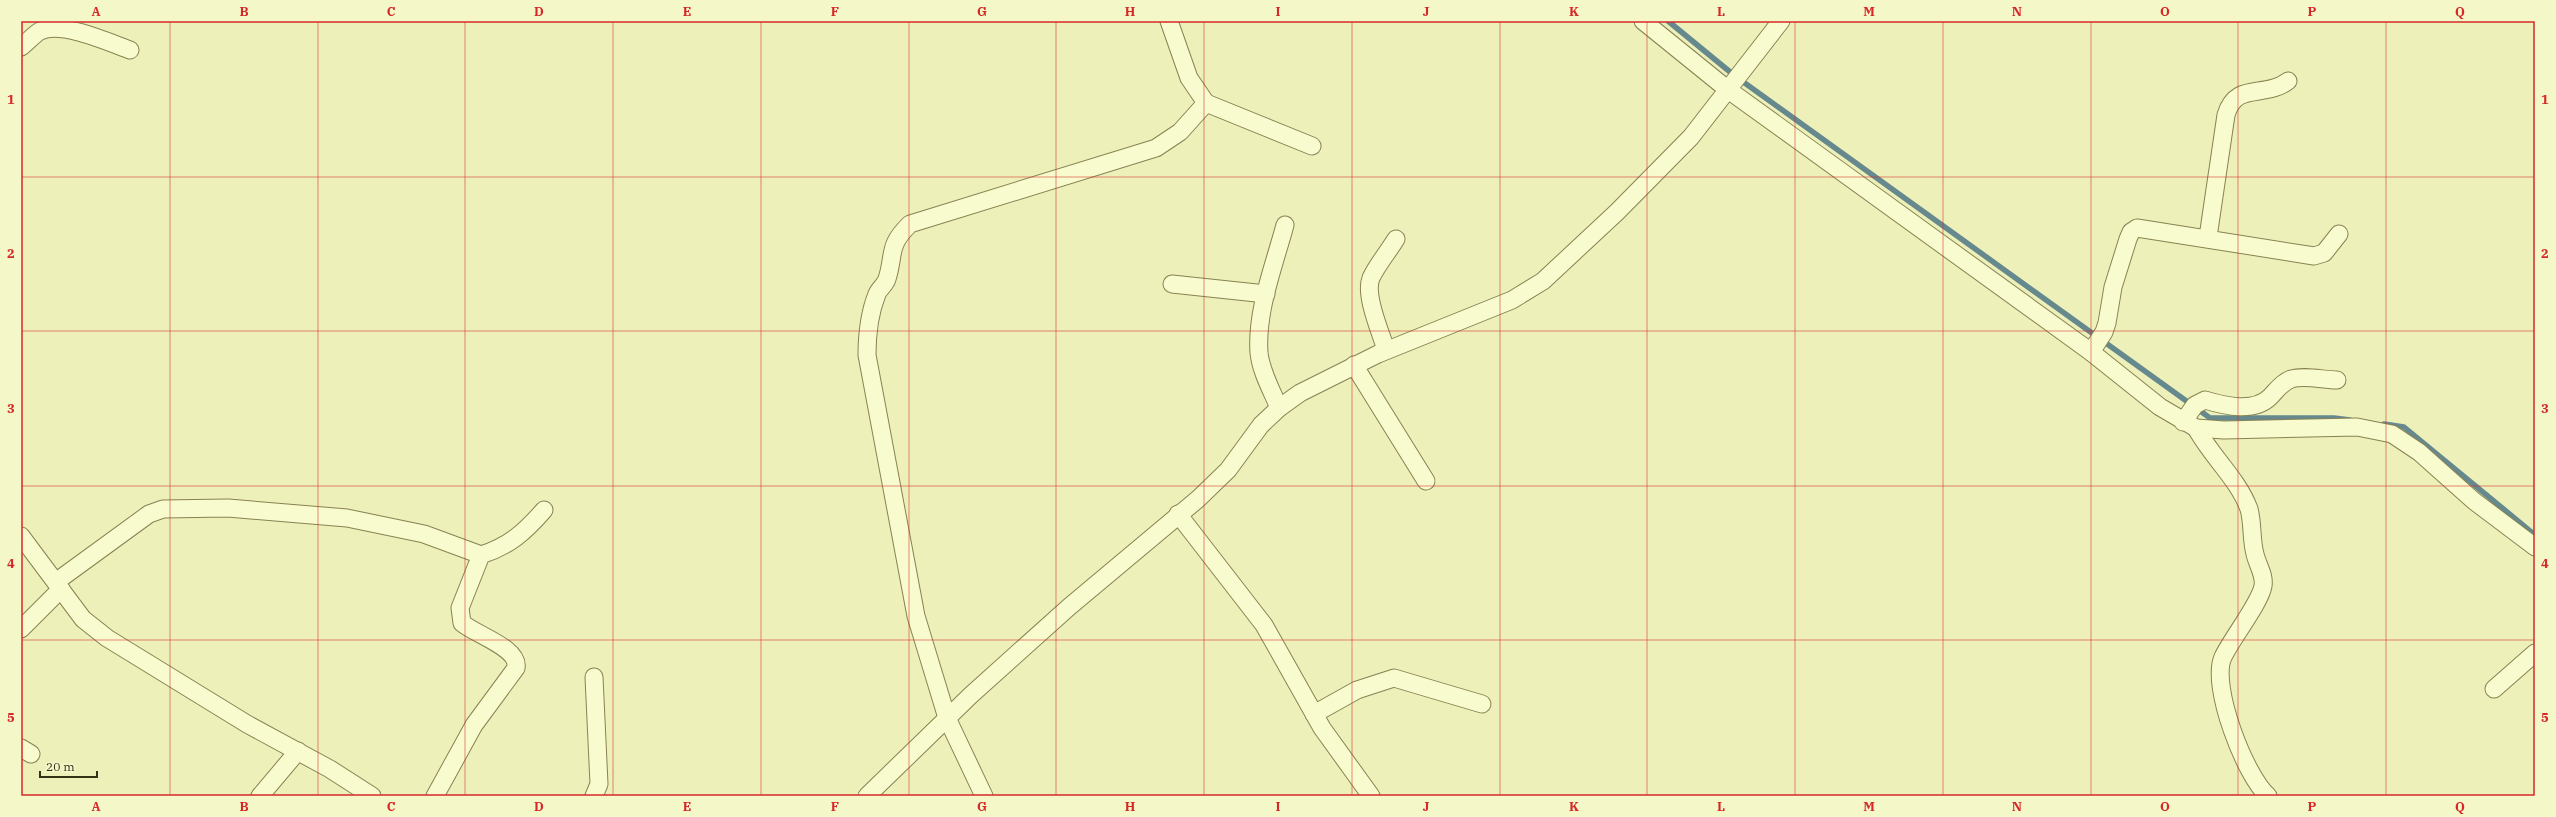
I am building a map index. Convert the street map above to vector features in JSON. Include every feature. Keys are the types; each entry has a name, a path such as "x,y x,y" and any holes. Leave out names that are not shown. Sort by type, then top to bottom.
{"street":[{"path":"1169,21 1189,78 1206,103 1312,146"},
{"path":"1643,21 2091,352 2160,407 2224,430 2357,427 2392,434 2419,452 2474,501 2535,547"},
{"path":"867,796 947,718 1069,607 1178,514 1198,499 1228,470 1261,425 1279,408 1305,390 1354,365 1386,350 1512,300 1543,281 1677,152 1703,123 1730,85 1781,21"},
{"path":"21,47 39,32 51,28 66,29 130,50"},
{"path":"2208,237 2226,115 2231,101 2240,94 2270,90 2288,80"},
{"path":"984,796 947,718 916,616 867,355 867,331 877,292 887,279 892,248 898,236 910,224 1156,148 1180,132 1206,103"},
{"path":"1279,408 1263,370 1259,354 1266,294 1285,225"},
{"path":"2091,352 2104,332 2113,288 2131,232 2137,228 2208,237 2314,256 2324,253 2339,234"},
{"path":"1386,350 1375,315 1369,285 1374,273 1396,239"},
{"path":"1172,284 1266,294"},
{"path":"1354,365 1426,481"},
{"path":"2191,417 2205,400 2216,404 2252,406 2265,401 2279,386 2290,380 2337,380"},
{"path":"2191,417 2206,446 2244,498 2249,511 2255,556 2263,578 2261,592 2224,656 2219,674 2222,702 2241,751 2258,786 2268,796"},
{"path":"21,629 59,585 149,514 163,509 228,508 347,518 424,534 481,555 511,543 527,530 544,510"},
{"path":"1178,514 1264,625 1314,714 1371,796"},
{"path":"21,536 83,619 107,638 240,720 298,751 372,796"},
{"path":"435,796 474,725 516,668 515,657 510,652 466,626 460,619 460,608 481,555"},
{"path":"2494,689 2535,653"},
{"path":"594,677 599,784 594,796"},
{"path":"1314,714 1357,690 1394,678 1482,704"},
{"path":"260,796 298,751"}],"waterway":[{"path":"1668,21 1735,76 2210,418 2334,418 2350,420"},
{"path":"2384,424 2404,427 2535,535"}]}
